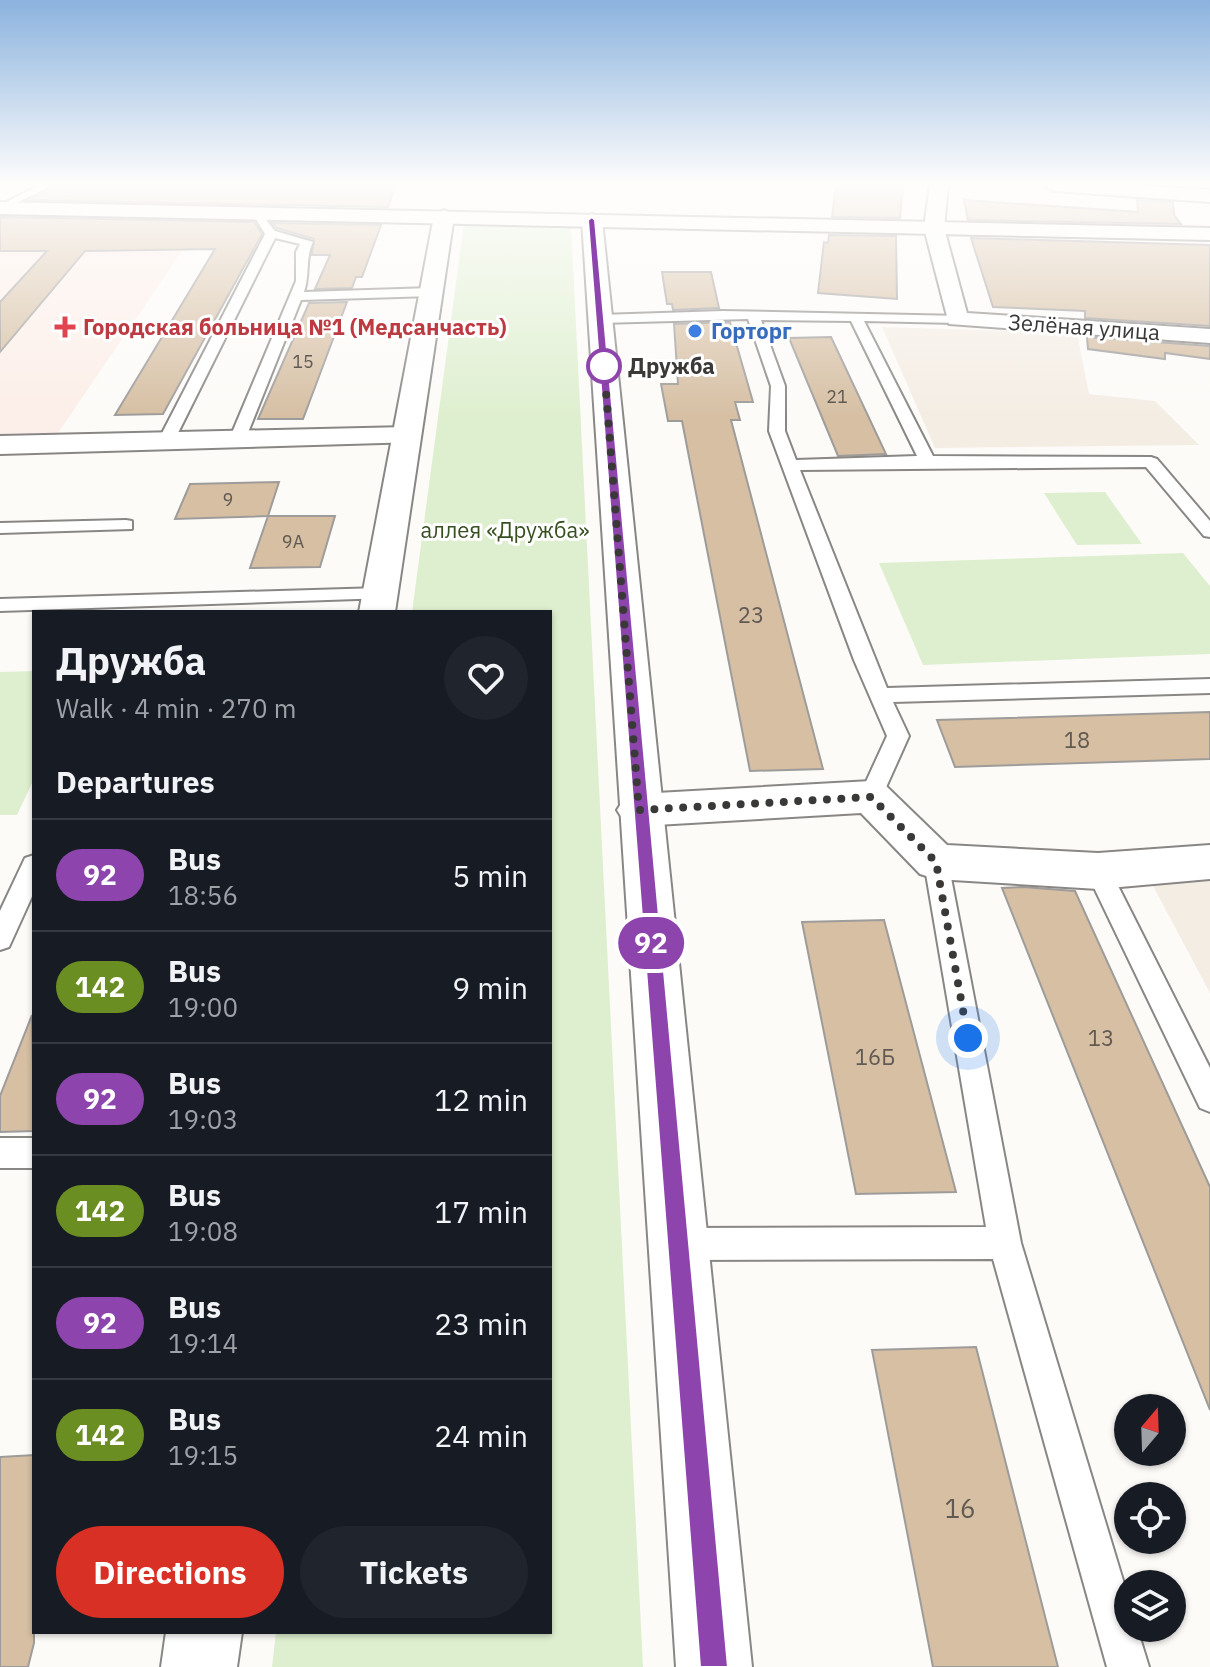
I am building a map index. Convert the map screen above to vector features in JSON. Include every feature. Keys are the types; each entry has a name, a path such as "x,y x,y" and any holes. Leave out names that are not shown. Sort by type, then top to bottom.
{"street":[{"path":"379,603 437,263"},
{"path":"595,263 639,810 714,1667"},
{"path":"943,263 957,319"},
{"name":"Зелёная улица","path":"957,319 1210,336"},
{"path":"0,445 407,436"},
{"path":"639,810 871,797 936,862 1098,871 1210,862"},
{"path":"199,1667 204,1634"}],"lane":[{"path":"166,441 256,263"},
{"path":"237,440 302,281 302,263"},
{"path":"296,296 432,292"},
{"path":"753,316 778,386 777,431 898,736 871,797"},
{"path":"600,319 753,316 957,319"},
{"path":"855,317 927,461"},
{"path":"790,465 927,461 1151,462 1210,532"},
{"path":"0,528 126,525"},
{"path":"0,605 379,603"},
{"path":"880,695 1210,686"},
{"path":"936,862 1005,1243 1128,1667"},
{"path":"0,939 32,869"},
{"path":"1098,871 1210,1098"},
{"path":"0,1153 32,1153"},
{"path":"678,1244 1005,1243"}],"shaded area":[{"name":"Городская больница №1 (Медсанчасть)","path":"0,263 174,263 58,433 0,434"},
{"path":"882,327 1077,333 1089,394 1155,401 1199,445 935,448"},
{"path":"1210,869 1210,993 1145,871"}],"green space":[{"name":"аллея «Дружба»","path":"459,263 573,263 643,1667 272,1667 276,1634 552,1634 552,610 412,610"},
{"path":"1105,492 1142,544 1077,545 1044,493"},
{"path":"1183,553 1210,586 1210,654 923,665 879,563"},
{"path":"32,671 32,783 17,815 0,815 0,672"}],"building":[{"path":"36,263 75,263 0,352 0,302"},
{"path":"207,263 246,263 163,414 115,415"},
{"path":"327,263 367,263 362,277 356,277 352,288 315,289"},
{"path":"822,263 896,263 897,299 818,293"},
{"path":"979,263 1210,263 1210,326 1085,318 1085,311 993,307"},
{"path":"662,272 711,272 719,308 673,310 672,304 667,304"},
{"path":"347,302 303,419 258,419 309,303"},
{"path":"730,322 753,402 735,402 740,420 731,420 823,769 750,771 682,421 668,421 661,384 678,384 674,324"},
{"path":"831,337 886,454 838,456 789,338"},
{"path":"1087,337 1210,346 1210,359 1165,353 1165,359 1088,349"},
{"path":"279,482 268,516 175,519 190,484"},
{"path":"268,516 335,516 320,567 250,568"},
{"path":"1210,712 1210,759 955,767 937,720"},
{"path":"1002,888 1075,891 1210,1187 1210,1410"},
{"path":"884,920 956,1192 856,1194 802,922"},
{"path":"32,1015 32,1131 0,1132 0,1096"},
{"path":"976,1347 1058,1667 933,1667 872,1350"},
{"path":"32,1455 34,1643 28,1667 0,1667 0,1457"}],"bus line":[{"name":"92","path":"596,263 639,810 714,1667"}],"place":[{"name":"Городская больница №1 (Медсанчасть)","path":"65,327"},
{"name":"Горторг","path":"695,331"},
{"name":"Дружба","path":"604,366"}],"route":[{"path":"604,366 639,810 871,797 936,862 968,1038"}]}
